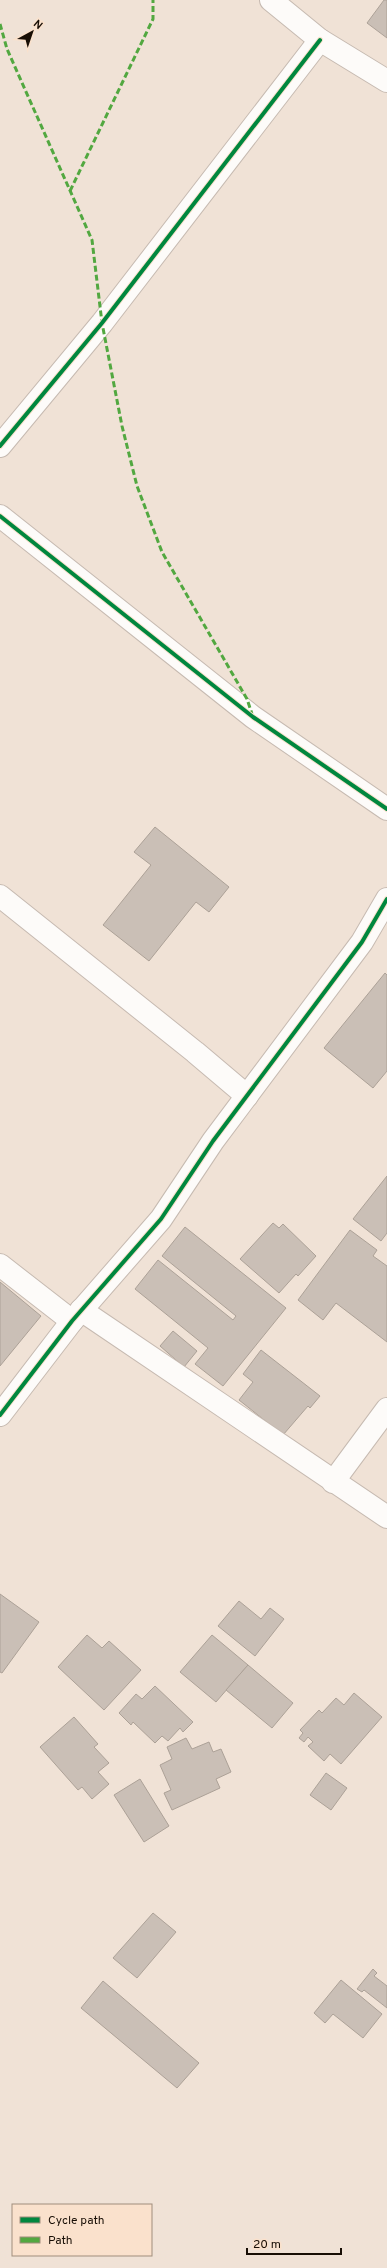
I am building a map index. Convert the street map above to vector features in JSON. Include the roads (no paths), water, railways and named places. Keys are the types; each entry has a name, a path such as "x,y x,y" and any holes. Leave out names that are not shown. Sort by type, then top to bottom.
{"street":[{"path":"271,0 320,40 387,81"},
{"path":"0,446 102,323 320,40"},
{"path":"0,516 253,717 387,809"},
{"path":"0,896 195,1052 247,1096"},
{"path":"0,1415 76,1315 161,1219 213,1142 362,942 387,899"},
{"path":"0,1265 387,1517"},
{"path":"333,1482 387,1409"}]}
